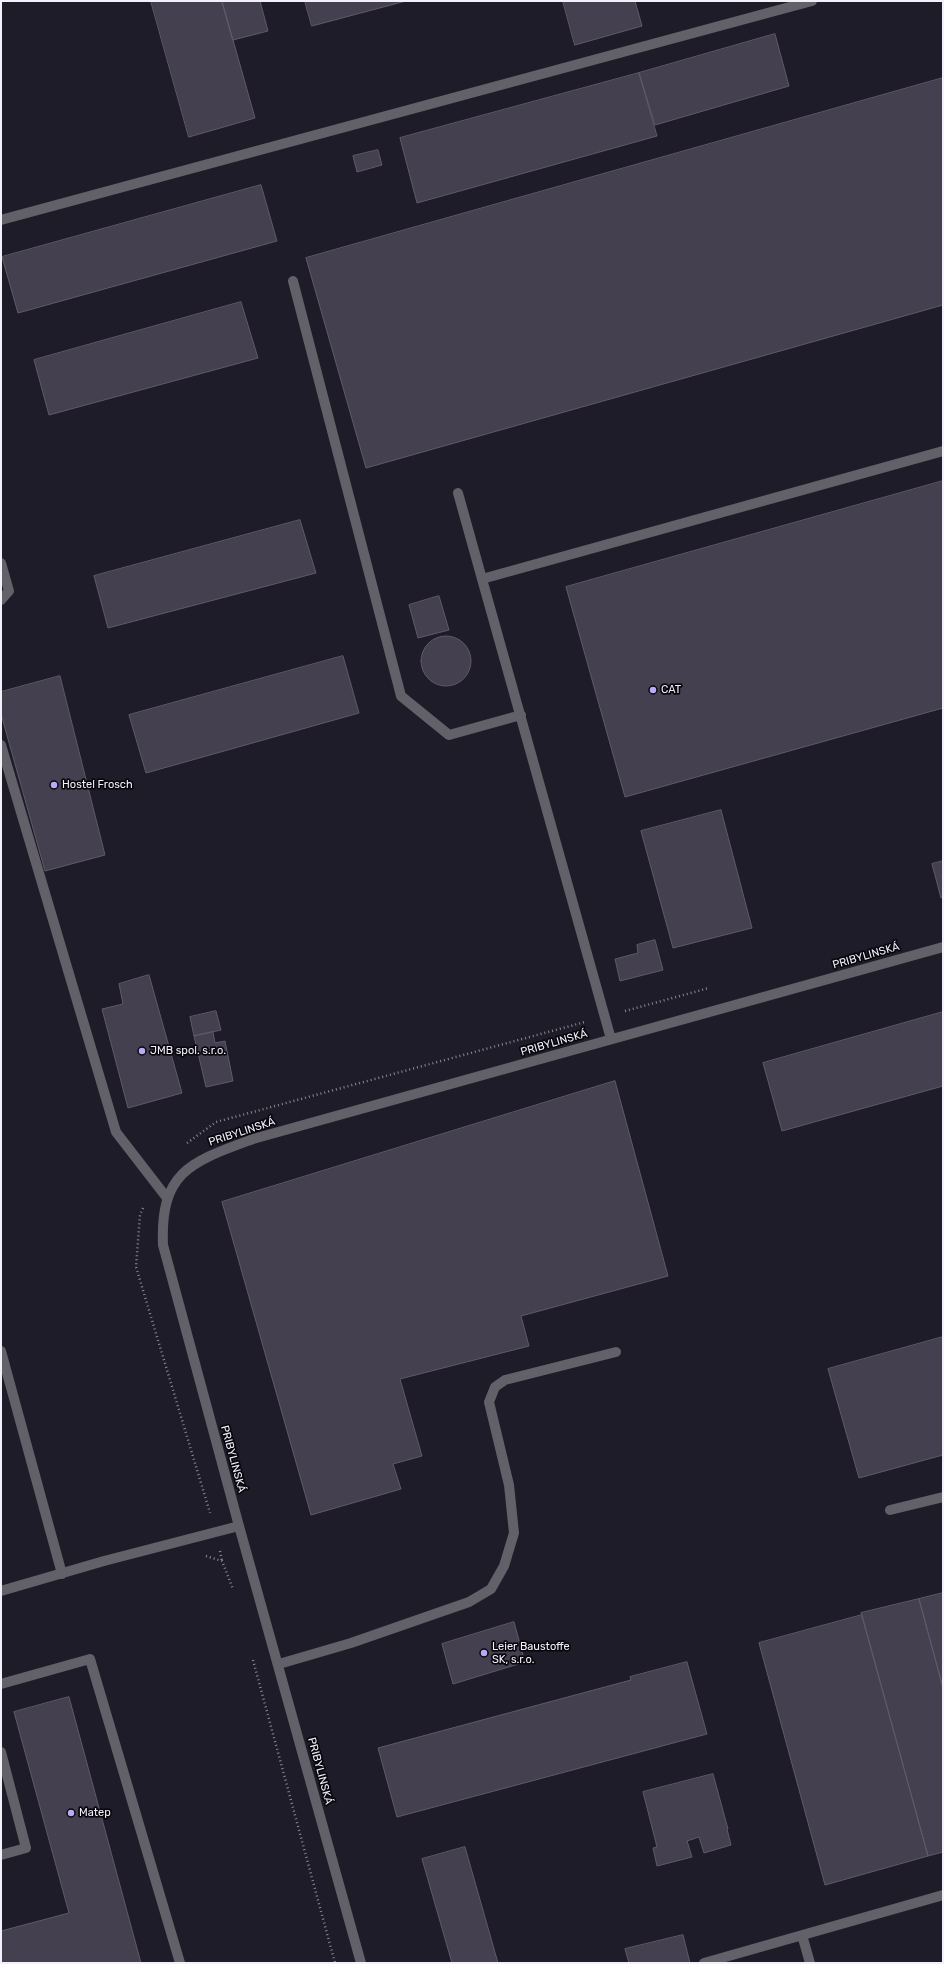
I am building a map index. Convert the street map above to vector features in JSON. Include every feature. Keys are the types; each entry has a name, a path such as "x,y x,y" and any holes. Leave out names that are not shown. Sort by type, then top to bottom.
{"street":[{"path":"1,220 812,1"},
{"path":"293,281 401,696 449,735 521,715"},
{"path":"482,579 943,451"},
{"path":"458,493 611,1040"},
{"path":"1,563 9,591 1,600"},
{"path":"1,745 116,1132 167,1198"},
{"name":"PRIBYLINSKÁ","path":"361,1963 239,1526 163,1246 162,1225 167,1198 172,1187 186,1171 208,1156 253,1139 943,947"},
{"path":"1,1351 62,1574"},
{"path":"278,1664 358,1641 469,1602 491,1589 504,1566 514,1533 509,1485 489,1402 495,1387 505,1380 616,1352"},
{"path":"890,1510 943,1497"},
{"path":"1,1591 239,1526"},
{"path":"1,1684 90,1659 180,1963"},
{"path":"1,1752 26,1848 1,1855"},
{"path":"704,1963 943,1895"},
{"path":"802,1935 810,1963"}],"path":[{"path":"184,1147 216,1122 710,988"},
{"path":"154,1182 140,1215 136,1266 215,1532 222,1561 234,1591"},
{"path":"204,1556 222,1561"},
{"path":"253,1660 335,1963"}],"building":[{"path":"151,1 222,1 255,118 189,137"},
{"path":"222,1 260,1 268,31 233,40"},
{"path":"305,1 406,1 312,26"},
{"path":"563,1 635,1 642,26 575,45"},
{"path":"775,34 789,86 655,125 639,73"},
{"path":"639,73 657,136 417,203 400,138"},
{"path":"943,78 943,305 366,468 306,258"},
{"path":"378,150 382,165 357,172 353,156"},
{"path":"261,185 277,241 18,313 2,257"},
{"path":"241,302 258,358 49,415 34,360"},
{"path":"943,481 943,708 625,797 566,587"},
{"path":"300,520 316,573 108,628 94,576"},
{"path":"439,596 449,630 418,638 409,605"},
{"path":"446,636 455,638 466,647 471,661 469,670 460,681 446,686 437,684 426,675 421,661 423,652 432,641"},
{"path":"343,656 359,713 146,773 129,715"},
{"name":"Hostel Frosch","path":"60,676 105,855 45,871 1,714 1,692"},
{"path":"721,810 752,928 673,948 641,831"},
{"path":"943,861 943,897 941,898 932,864"},
{"path":"655,940 663,970 620,981 615,959 638,953 637,945"},
{"name":"JMB spol. s.r.o.","path":"149,975 182,1093 128,1108 102,1009 123,1004 119,984"},
{"path":"216,1011 221,1030 194,1036 190,1017"},
{"path":"943,1012 943,1086 782,1131 763,1063"},
{"path":"213,1032 215,1043 225,1041 233,1081 206,1087 194,1036"},
{"path":"615,1081 668,1276 521,1316 529,1346 400,1379 422,1456 393,1464 401,1489 311,1515 222,1202"},
{"path":"943,1337 943,1455 859,1478 828,1369"},
{"path":"943,1593 943,1688 919,1599"},
{"path":"919,1599 943,1688 943,1852 928,1856 861,1613"},
{"path":"862,1615 928,1856 825,1885 759,1643"},
{"name":"Leier Baustoffe SK, s.r.o.","path":"514,1622 525,1662 453,1684 442,1644"},
{"path":"687,1662 707,1734 397,1817 378,1748 631,1680 630,1677"},
{"name":"Matep","path":"69,1697 141,1963 1,1963 1,1931 69,1913 14,1712"},
{"path":"713,1774 731,1845 704,1853 699,1837 687,1841 692,1857 657,1866 653,1848 657,1847 643,1792"},
{"path":"465,1847 498,1963 452,1963 422,1859"},
{"path":"683,1935 690,1963 629,1963 625,1949"}],"place":[{"name":"CAT","path":"653,690"},
{"name":"Hostel Frosch","path":"54,785"},
{"name":"JMB spol. s.r.o.","path":"142,1051"},
{"name":"Leier Baustoffe SK, s.r.o.","path":"484,1653"},
{"name":"Matep","path":"71,1813"}]}
